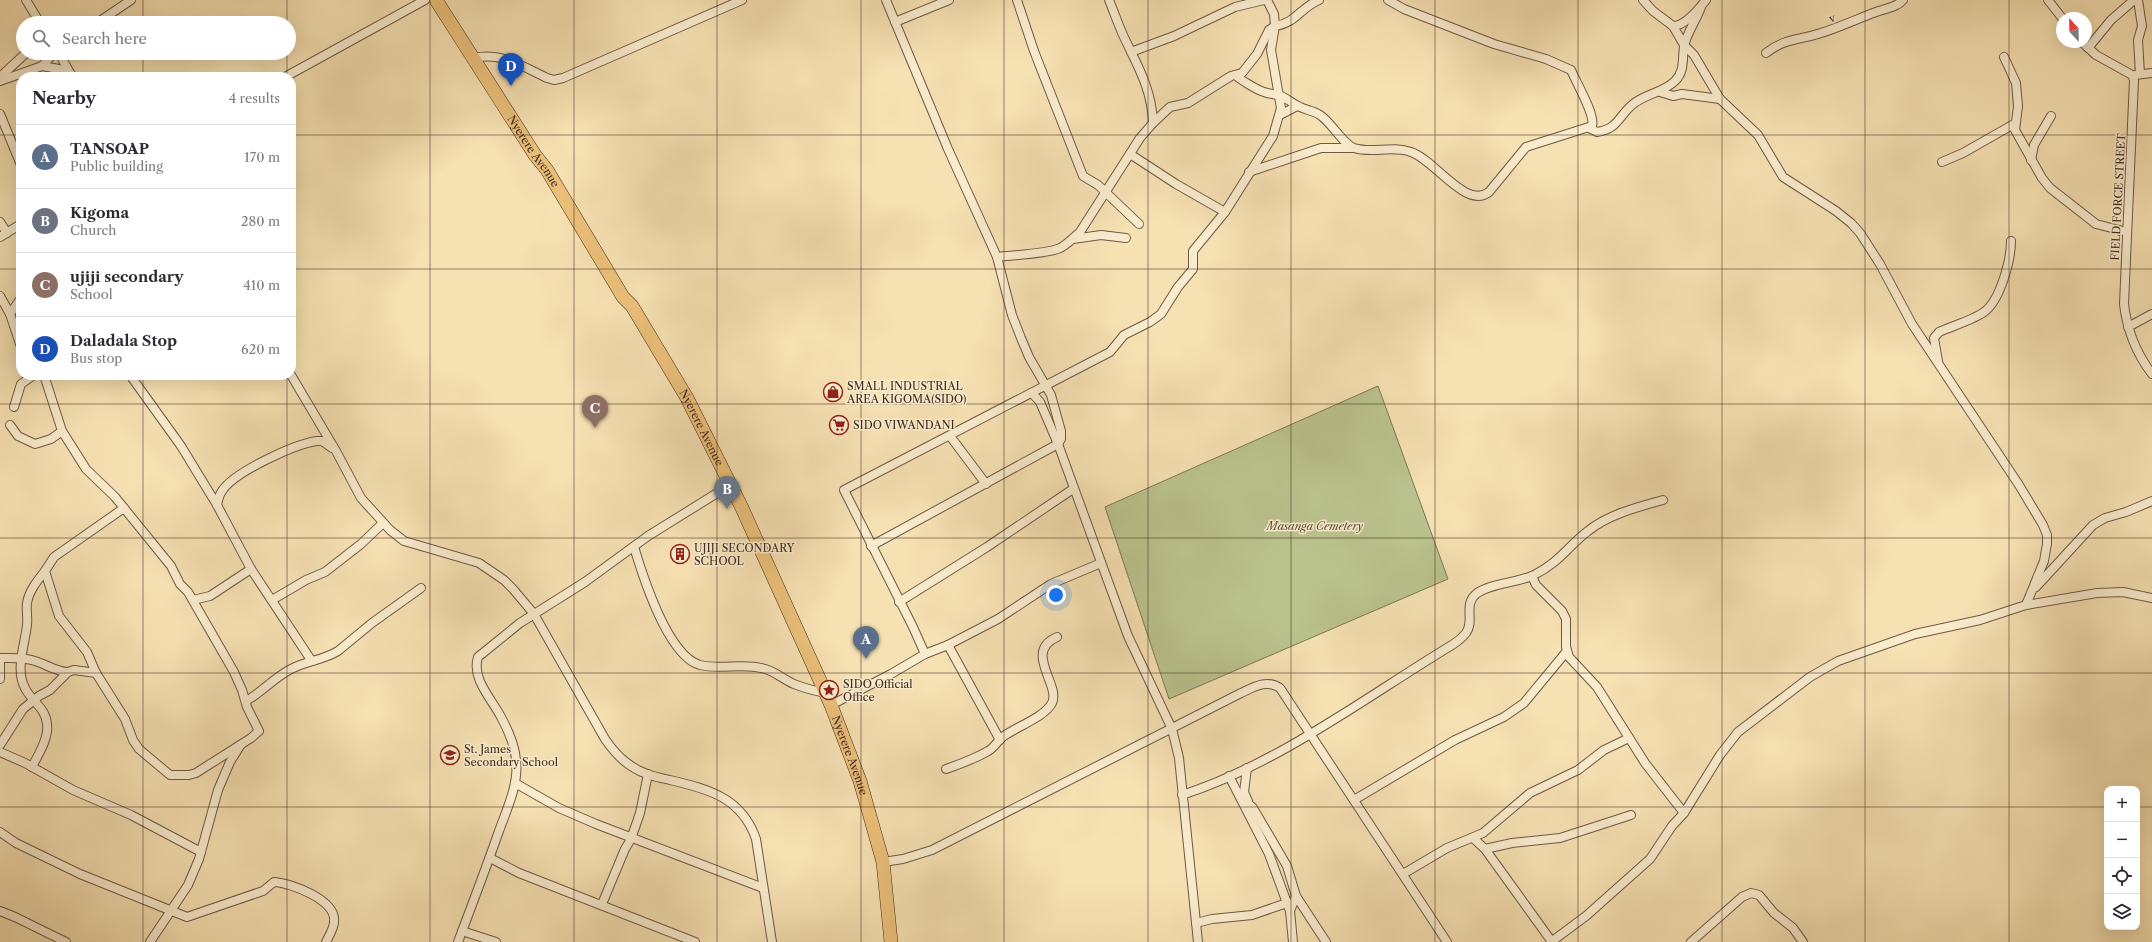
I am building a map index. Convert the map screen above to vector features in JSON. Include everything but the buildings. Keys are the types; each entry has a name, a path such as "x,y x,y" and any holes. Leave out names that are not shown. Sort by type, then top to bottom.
{"main road":[{"name":"Nyerere Avenue","path":"436,0 535,155 547,170 623,297 632,306 667,364 687,398 742,508 828,699 860,781 883,862 891,942"}],"street":[{"path":"26,0 35,16"},
{"path":"107,16 131,0"},
{"path":"294,72 425,0"},
{"path":"474,58 494,56 504,57 546,78 554,80 563,78 742,0"},
{"path":"871,546 1058,444 1061,439 1061,431 1047,385 1029,357 1012,315 997,257 948,149 886,0"},
{"path":"895,22 949,0"},
{"path":"1017,0 1034,51 1065,125 1074,158 1083,176 1106,193 1139,224"},
{"path":"1109,0 1151,96 1153,123"},
{"path":"924,654 913,627 899,602 844,490 950,436 978,419 1032,393 1110,352 1124,335 1150,322 1161,314 1178,287 1193,269 1194,251 1225,212 1249,172 1267,149 1280,115 1280,95 1271,50 1275,26 1274,14 1266,0 1235,7 1187,30 1131,52"},
{"path":"997,257 1049,251 1060,248 1072,239 1080,232 1130,154 1153,123 1170,107 1188,103 1245,69 1257,54 1269,30 1275,26 1287,24 1297,17 1307,6 1319,0"},
{"path":"1249,172 1321,148 1352,148 1372,150 1391,148 1411,152 1427,160 1455,186 1467,194 1480,197 1489,192 1526,147 1592,126 1593,120 1571,70 1546,59 1494,44 1404,9 1388,0"},
{"path":"1643,0 1653,11 1673,26 1684,45 1694,56 1720,99 1758,135 1782,177 1836,210 1860,233 1880,264 1912,324 2019,485 2047,535 2044,561 2026,605"},
{"path":"1589,128 1597,132 1605,130 1618,123 1626,109 1635,102 1660,92 1674,82 1681,74 1684,45 1701,7 1706,0"},
{"name":"v","path":"1766,52 1787,40 1818,34 1852,23 1877,12 1890,9 1903,0"},
{"path":"2048,0 2057,12"},
{"path":"2092,38 2134,0"},
{"name":"FIELD FORCE STREET","path":"2138,0 2142,26 2138,40 2124,304 2128,327 2137,353 2152,374"},
{"path":"1673,26 1680,25 1701,7"},
{"path":"2088,48 2096,55 2136,74 2152,73"},
{"path":"2004,57 2016,83 2018,106 2014,124 2020,140 2031,160 2050,188 2096,224 2127,232"},
{"path":"0,77 18,60"},
{"path":"25,72 42,66 48,60"},
{"path":"63,60 70,72"},
{"path":"42,66 59,69 65,72"},
{"path":"0,81 16,75"},
{"path":"1235,75 1262,92 1280,95 1298,106 1321,115 1352,148"},
{"path":"1660,92 1674,96 1682,94 1720,99"},
{"path":"1280,115 1298,106"},
{"path":"0,114 16,153"},
{"path":"2031,160 2034,145 2051,116"},
{"path":"1942,162 1963,153 2000,130 2014,124"},
{"path":"2000,130 2013,135 2020,140"},
{"path":"1130,154 1176,184 1225,212"},
{"path":"0,222 4,235 16,227"},
{"path":"1072,239 1101,236 1126,238"},
{"path":"1938,362 1934,338 1939,332 1987,310 2006,274 2011,241"},
{"path":"0,296 10,314 16,332"},
{"path":"10,314 16,305"},
{"path":"2128,327 2152,314"},
{"path":"14,407 21,384 27,380"},
{"path":"45,571 59,616 87,652 96,673 126,719 133,740 139,749 170,775 196,773 259,731 246,707 246,701 234,672 202,615 193,600 180,584 171,566 115,497 86,469 62,431 46,380"},
{"path":"134,380 176,438 217,505 251,569 311,660"},
{"path":"293,380 336,451 360,498 383,523 404,541 479,563 504,580 534,614 605,739 619,757 648,774 710,792 739,808 752,825 756,839 772,942"},
{"path":"1032,393 1040,402 1058,444 1073,489 1128,636 1172,729 1179,758 1198,942"},
{"path":"10,425 18,436 35,444 51,439 62,431"},
{"path":"950,436 986,484"},
{"path":"217,505 222,490 234,480 285,450 312,442 322,441 336,451"},
{"path":"458,942 490,858 515,783 516,760 511,739 501,717 478,677 476,664 478,657 491,645 534,614 585,582 634,547 730,485"},
{"path":"899,602 987,547 1073,489"},
{"path":"1182,795 1247,768 1311,732 1461,638 1470,627 1470,605 1476,594 1532,576 1560,559 1577,540 1603,521 1617,514 1663,500"},
{"path":"2033,590 2093,525 2105,518 2126,512 2152,501"},
{"path":"32,767 47,732 48,726 42,710 25,689 22,680 22,658 26,634 27,603 35,583 54,557 124,508"},
{"path":"272,600 306,580 325,572 361,544 383,523"},
{"path":"634,547 641,570 665,630 687,659 701,665 720,668 759,667 781,675 794,684 828,699 891,674 924,654 948,645 998,619 1051,584 1101,563"},
{"path":"193,600 210,596 251,569"},
{"path":"1532,576 1536,585 1562,611 1566,619 1567,651 1574,663 1597,686 1658,782 1684,813"},
{"path":"246,701 286,672 311,660 332,655 372,622 421,588"},
{"path":"1473,838 1485,849 1551,942 1586,916 1650,859 1672,826 1684,813 1720,755 1738,732 1810,677 1838,662 1915,634 1980,620 2026,605 2097,593 2117,592 2152,598"},
{"path":"202,615 205,603 210,596"},
{"path":"946,769 990,750 1000,740 1041,714 1052,702 1054,698 1044,667 1043,654 1049,642 1058,637"},
{"path":"948,645 1000,740"},
{"path":"1354,800 1455,740 1491,724 1509,713 1530,696 1545,675 1567,651"},
{"path":"0,658 22,658 47,665 58,671 68,672 74,670 96,673"},
{"path":"0,662 0,679"},
{"path":"0,744 23,709 50,690 68,672"},
{"path":"883,862 904,859 932,850 1241,693 1273,683 1280,688 1311,732 1447,942"},
{"path":"1403,874 1447,848 1473,838 1494,825 1530,793 1578,770 1604,750 1629,738"},
{"path":"150,942 188,885 201,852 218,790 230,762 241,744"},
{"path":"0,752 32,767 73,790 131,815 201,852"},
{"path":"1247,768 1244,792 1287,866 1296,896 1326,942"},
{"path":"602,904 625,849 631,839 640,813 648,774"},
{"path":"1230,776 1269,854 1288,907 1293,942"},
{"path":"515,783 559,808 631,839 763,888"},
{"path":"1240,796 1250,804"},
{"path":"1485,849 1512,843 1560,838 1631,815"},
{"path":"0,832 16,843 80,874 145,902 187,917 191,917 235,899 263,891 274,882 282,883 317,897 326,904 333,915 334,922 326,942"},
{"path":"490,858 519,873 602,904 695,942"},
{"path":"1691,942 1742,897 1751,893 1759,895 1774,913 1793,928 1803,942"},
{"path":"1196,923 1252,916 1288,907 1296,896"},
{"path":"0,911 15,916 66,942"},
{"path":"462,931 496,942"}],"green space":[{"name":"Masanga Cemetery","path":"1378,386 1448,579 1169,699 1105,507"}],"place":[{"name":"Daladala Stop","path":"511,86"},
{"name":"SMALL INDUSTRIAL AREA KIGOMA(SIDO)","path":"833,392"},
{"name":"SIDO VIWANDANI","path":"839,425"},
{"name":"ujiji secondary","path":"595,428"},
{"name":"Kigoma","path":"727,509"},
{"name":"UJIJI SECONDARY SCHOOL","path":"680,554"},
{"name":"TANSOAP","path":"866,659"},
{"name":"SIDO Official Office","path":"829,690"},
{"name":"St. James Secondary School","path":"450,755"}]}
